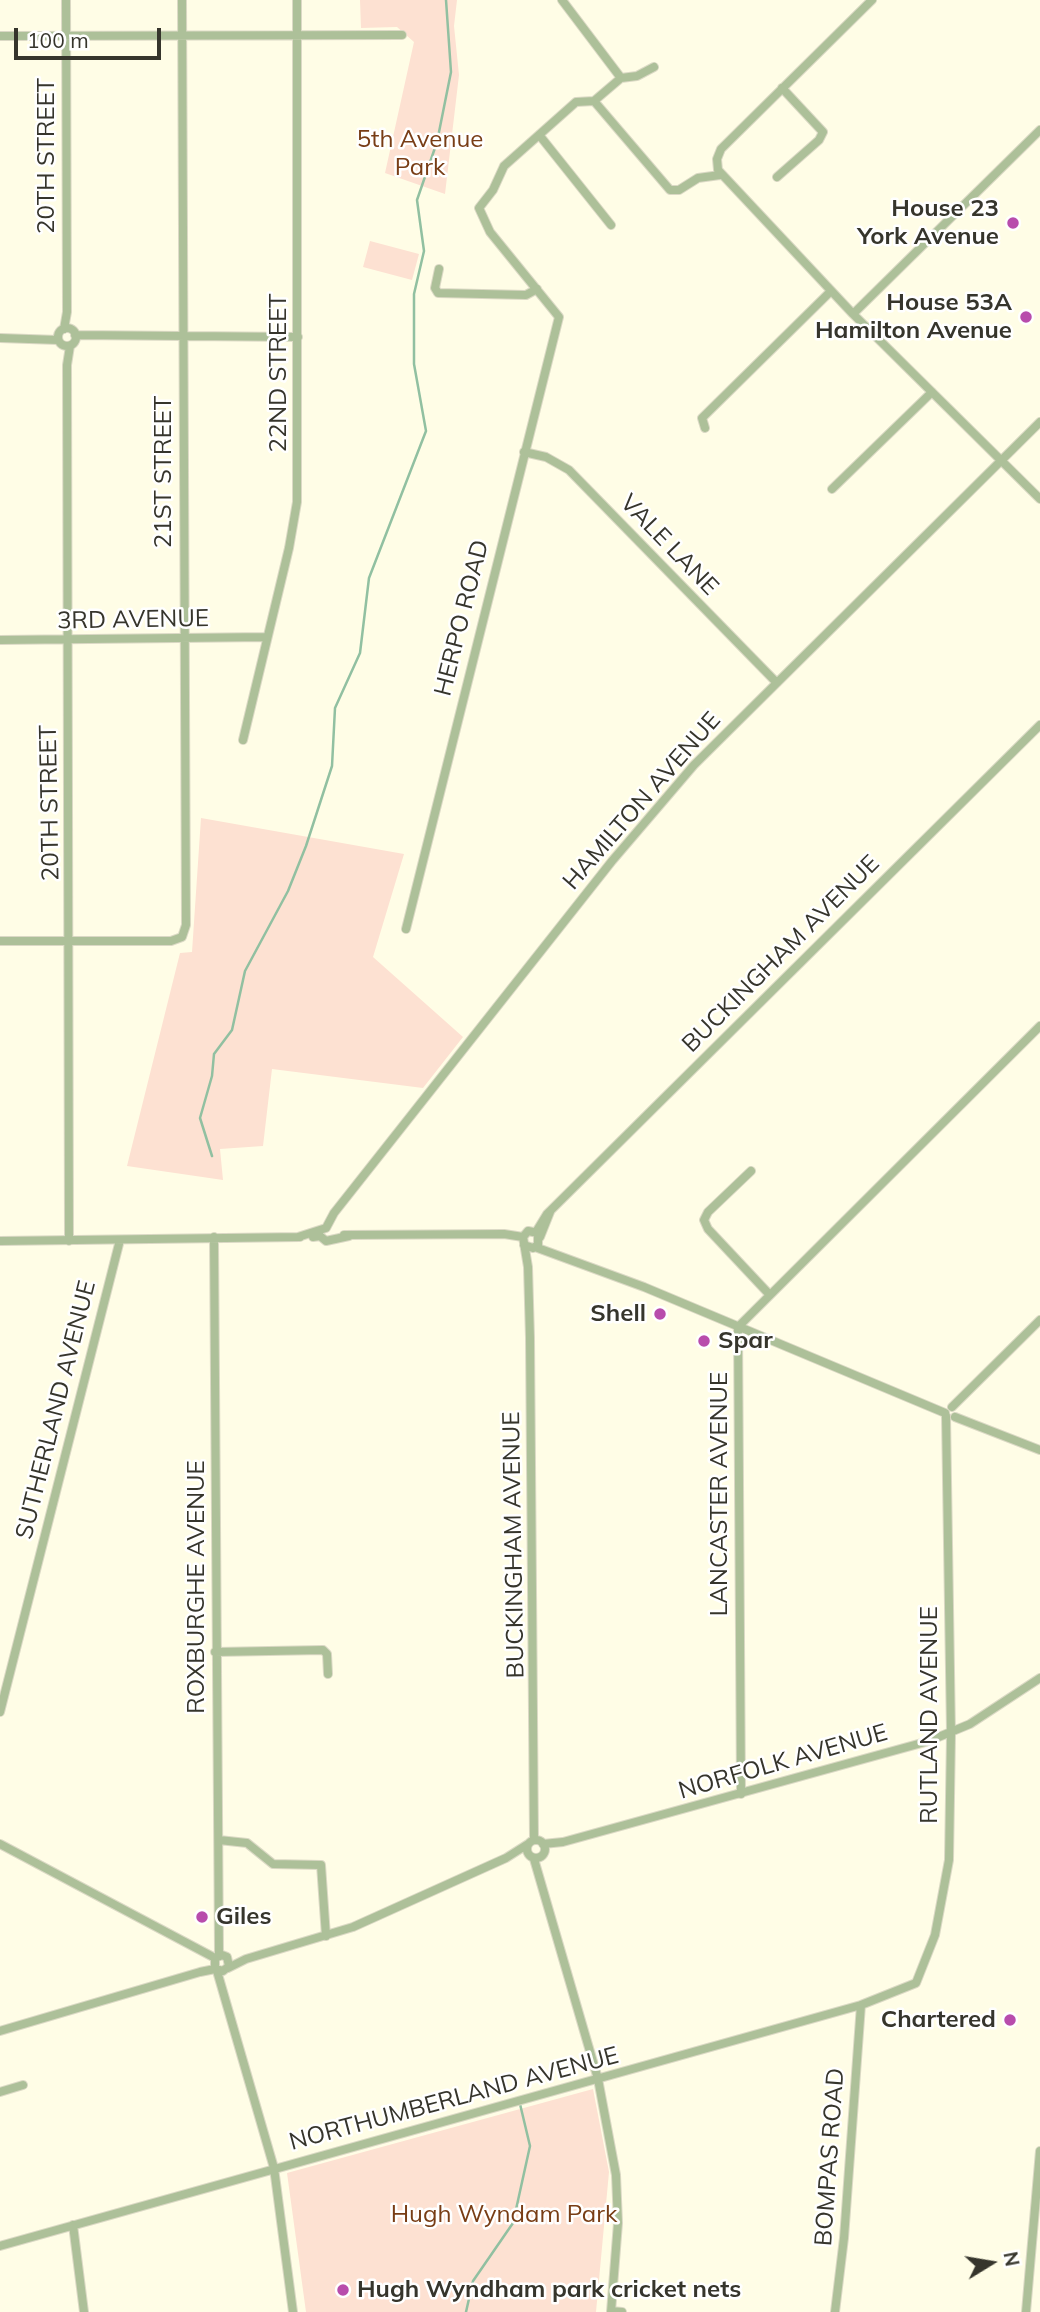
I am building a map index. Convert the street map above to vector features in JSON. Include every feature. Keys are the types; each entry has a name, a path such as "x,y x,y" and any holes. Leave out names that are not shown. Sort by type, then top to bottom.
{"street":[{"name":"20TH STREET","path":"66,0 69,1241"},
{"name":"21ST STREET","path":"70,942 178,940 186,925 182,0"},
{"name":"22ND STREET","path":"243,740 296,513 297,0"},
{"path":"562,0 621,78"},
{"path":"872,0 721,149 717,166 720,175 853,314 1040,499"},
{"path":"0,36 402,35"},
{"path":"439,269 435,288 439,293 526,295 537,289 490,232 480,208 493,190 501,170 576,102 594,101 621,78 637,76 654,67"},
{"path":"777,177 819,140 823,132 782,88"},
{"path":"594,101 660,183 670,190 679,190 698,178 720,175"},
{"path":"853,314 1040,130"},
{"path":"540,136 611,225"},
{"name":"HERPO ROAD","path":"406,929 559,317 537,289"},
{"path":"705,428 702,418 831,291"},
{"path":"0,338 298,337"},
{"path":"832,489 932,392"},
{"name":"HAMILTON AVENUE","path":"327,1233 340,1208 656,807 776,682 1040,422"},
{"name":"VALE LANE","path":"524,452 545,457 569,470 776,682"},
{"name":"3RD AVENUE","path":"0,640 267,637"},
{"name":"BUCKINGHAM AVENUE","path":"537,1849 528,1267 532,1239 550,1212 1040,725"},
{"path":"0,941 70,942"},
{"path":"738,1327 1040,1026"},
{"path":"751,1171 708,1212 704,1220 708,1229 769,1294"},
{"path":"0,1241 298,1237 327,1233 349,1236 504,1234 532,1239 557,1252 1040,1450"},
{"name":"ROXBURGHE AVENUE","path":"214,1237 215,1652 221,1963 225,1993 274,2168 293,2312"},
{"name":"SUTHERLAND AVENUE","path":"0,1712 120,1240"},
{"name":"RUTLAND AVENUE","path":"916,1983 935,1935 947,1878 951,1734 947,1440 951,1413 963,1396 1040,1320"},
{"name":"LANCASTER AVENUE","path":"738,1327 741,1794"},
{"path":"215,1652 323,1650 327,1654 328,1674"},
{"name":"NORFOLK AVENUE","path":"537,1849 951,1734 1040,1678"},
{"path":"219,1840 251,1844 264,1860 273,1864 321,1865 326,1936"},
{"path":"0,1844 221,1963"},
{"path":"0,2031 200,1972 221,1963 246,1959 326,1936 506,1858 537,1849 541,1880 598,2080 618,2199 611,2311 622,2312"},
{"name":"NORTHUMBERLAND AVENUE","path":"0,2246 274,2168 435,2127 861,2005 916,1983"},
{"name":"BOMPAS ROAD","path":"835,2312 844,2238 861,2005"},
{"path":"0,2092 23,2085"},
{"path":"1026,2312 1040,2151"},
{"path":"73,2225 84,2312"}],"green space":[{"name":"5th Avenue Park","path":"360,0 457,0 454,26 459,75 445,194 385,173 414,42 397,27 361,28"},
{"path":"370,241 419,254 412,280 363,267"},
{"path":"201,818 404,854 373,957 463,1037 423,1088 272,1069 263,1146 220,1149 223,1180 127,1166 180,953 192,952"},
{"name":"Hugh Wyndam Park","path":"593,2089 609,2172 596,2312 306,2312 287,2173"}],"waterway":[{"path":"212,1156 200,1118 212,1076 214,1054 232,1030 245,971 288,891 306,846 332,766 335,708 360,653 369,578 426,431 414,364 414,294 424,251 417,200 437,142 451,72 446,0"},
{"path":"466,2312 473,2281 513,2223 530,2146 520,2104"}],"place":[{"name":"House 23 York Avenue","path":"1013,223"},
{"name":"House 53A Hamilton Avenue","path":"1026,317"},
{"name":"Shell","path":"660,1314"},
{"name":"Spar","path":"704,1341"},
{"name":"Giles","path":"202,1917"},
{"name":"Chartered","path":"1010,2020"},
{"name":"Hugh Wyndham park cricket nets","path":"343,2290"}]}
